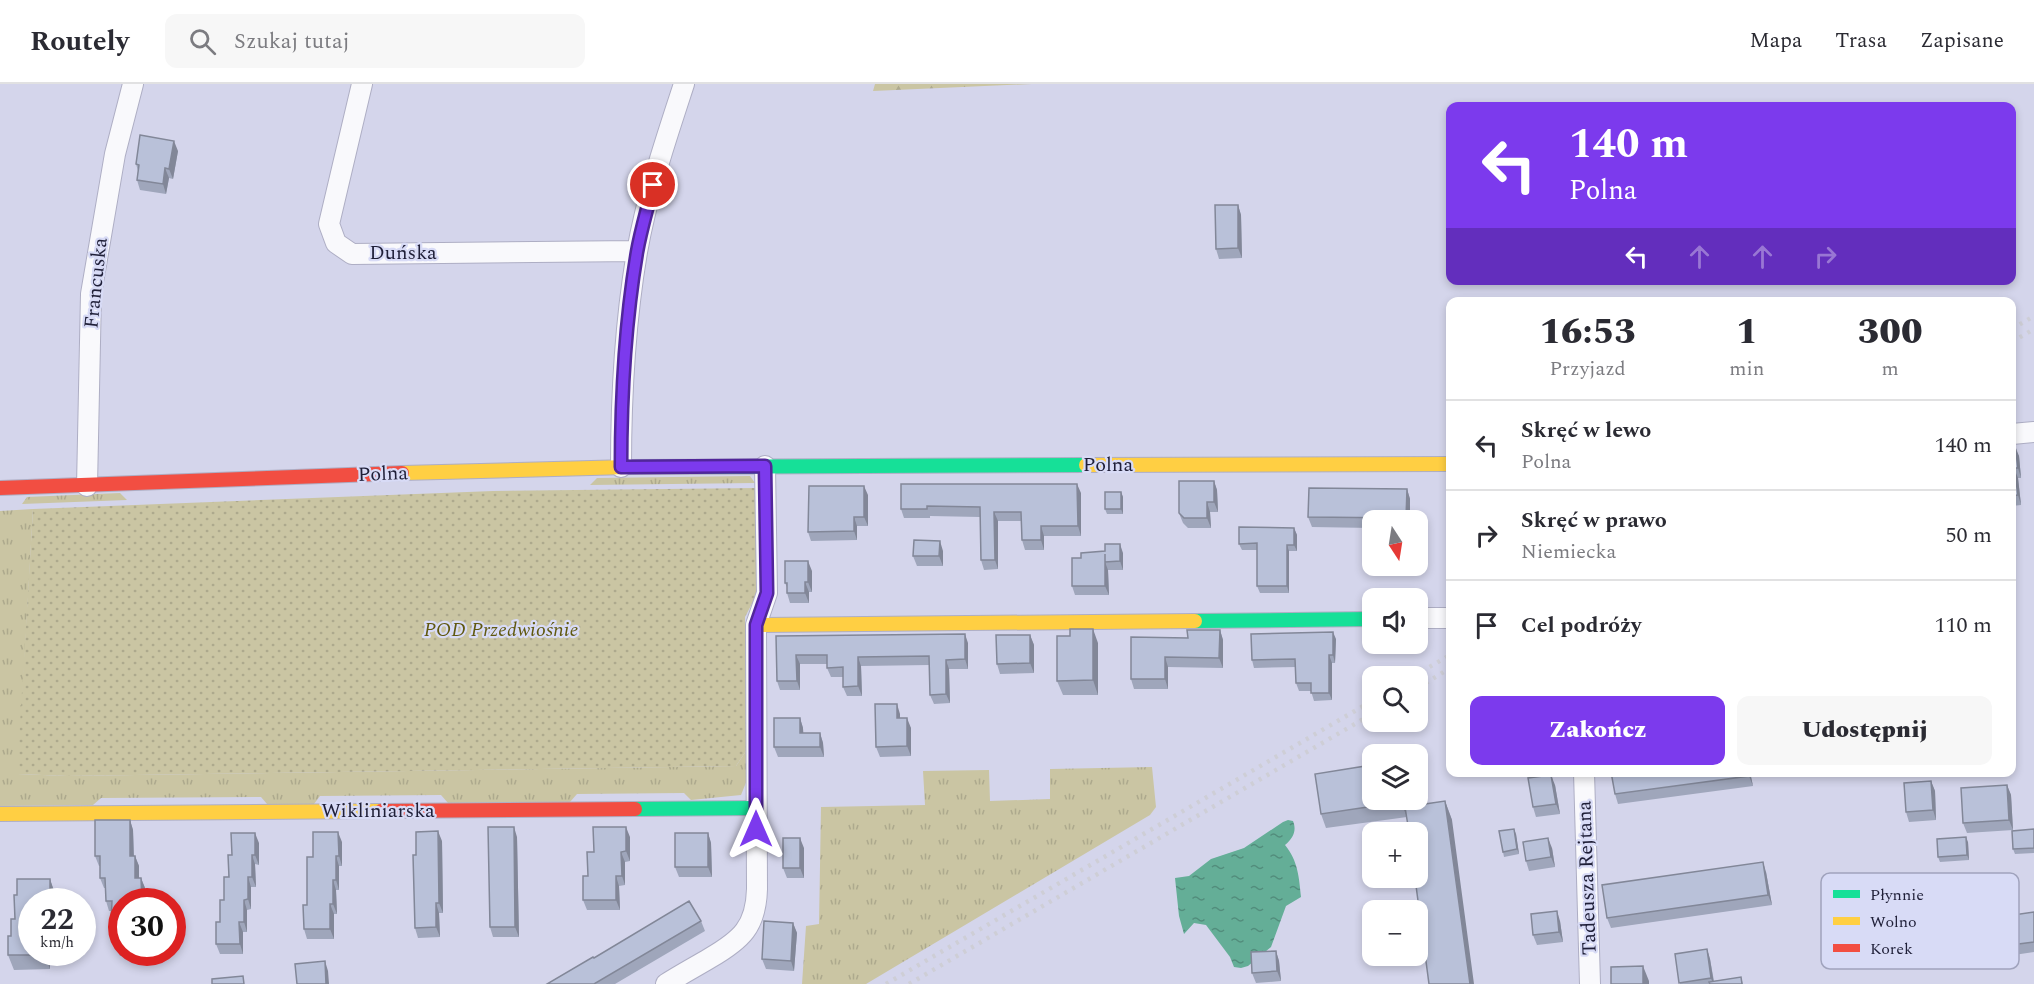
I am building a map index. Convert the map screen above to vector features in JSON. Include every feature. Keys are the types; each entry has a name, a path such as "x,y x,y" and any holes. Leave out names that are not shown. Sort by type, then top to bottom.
{"street":[{"name":"Francuska","path":"87,486 92,294 115,154 133,84"},
{"name":"Duńska","path":"362,84 329,224 336,243 352,254 637,251"},
{"path":"621,467 620,435 626,340 637,251 658,163 684,84"},
{"path":"2016,434 2034,432"},
{"name":"Polna","path":"0,489 621,467 1446,464"},
{"path":"666,984 739,939 750,923 757,902 756,625 767,593 765,466"},
{"path":"1428,618 1446,618"},
{"path":"756,625 1362,619"},
{"name":"Tadeusza Rejtana","path":"1584,777 1590,984"},
{"name":"Wikliniarska","path":"0,814 756,808"}],"green space":[{"path":"875,84 1032,84 873,91"},
{"path":"750,476 755,483 590,485 597,478"},
{"name":"POD Przedwiośnie","path":"756,488 757,594 745,617 746,751 736,766 67,776 17,774 33,509 493,491"},
{"path":"120,493 127,500 22,504 27,497"},
{"path":"33,509 18,774 67,776 736,766 746,751 747,780 741,795 691,800 684,793 577,794 570,802 448,803 441,795 320,796 314,804 267,804 261,797 101,798 93,805 0,806 0,511"},
{"path":"1152,767 1156,807 1150,815 866,984 802,984 806,926 819,924 821,807 925,805 923,771 989,770 990,801 1050,799 1050,769"}],"water":[{"path":"1288,820 1293,821 1294,831 1285,845 1295,863 1301,897 1286,906 1271,947 1248,966 1234,967 1230,957 1206,925 1194,923 1184,934 1179,916 1175,878 1189,876 1211,859 1244,848"}],"building":[{"path":"140,135 174,141 169,169 165,168 163,184 137,180 139,165 136,164"},
{"path":"1215,205 1238,205 1238,248 1216,249"},
{"path":"1179,481 1214,481 1214,502 1207,502 1207,518 1184,518 1179,513"},
{"path":"901,484 1077,484 1078,526 1041,526 1041,540 1022,540 1021,512 994,512 995,560 981,560 980,507 927,506 927,509 901,509"},
{"path":"809,486 864,486 864,517 854,517 854,531 808,532"},
{"path":"1309,488 1407,489 1406,510 1362,510 1362,518 1308,517"},
{"path":"1105,492 1121,492 1121,509 1105,509"},
{"path":"1239,527 1294,528 1294,545 1287,545 1287,586 1257,586 1257,543 1239,544"},
{"path":"914,540 940,541 939,556 913,556"},
{"path":"1105,544 1120,544 1120,561 1105,562 1105,586 1072,586 1072,558 1081,558 1081,553 1105,551"},
{"path":"785,561 808,561 808,582 805,582 805,593 787,593"},
{"path":"1070,629 1093,629 1093,680 1057,681 1057,636 1070,636"},
{"path":"1187,630 1220,630 1219,658 1165,657 1165,679 1131,679 1131,637 1188,638"},
{"path":"1333,632 1333,655 1329,655 1329,693 1311,693 1311,683 1296,683 1295,659 1252,660 1251,634"},
{"path":"965,634 965,659 946,660 946,694 930,695 929,656 858,657 858,686 843,687 843,667 827,668 827,655 796,655 797,681 777,681 776,636"},
{"path":"996,635 1030,635 1030,663 997,664"},
{"path":"875,704 897,704 897,718 907,718 907,746 876,747"},
{"path":"774,718 800,718 800,733 820,733 820,747 774,747"},
{"path":"1362,767 1362,808 1321,814 1315,774"},
{"path":"1551,777 1556,804 1533,807 1528,778"},
{"path":"1612,777 1742,777 1615,794"},
{"path":"1931,781 1933,810 1906,812 1904,783"},
{"path":"2007,785 2009,820 1963,823 1961,788"},
{"path":"1445,801 1470,984 1429,984 1427,966 1428,900 1418,900 1416,888 1428,888 1428,822 1407,822 1405,810 1428,810 1428,804"},
{"path":"95,820 130,820 130,856 135,856 135,878 141,878 141,888 108,888 108,901 106,901 105,878 100,878 100,856 95,856"},
{"path":"488,827 514,827 515,927 490,927"},
{"path":"593,827 626,827 626,851 621,852 622,876 616,876 616,900 583,900 583,876 588,876 587,852 594,852"},
{"path":"1514,829 1517,849 1503,852 1499,831"},
{"path":"2034,829 2034,848 2013,849 2012,831"},
{"path":"438,831 439,903 436,903 436,927 415,928 413,855 416,855 416,832"},
{"path":"313,832 338,832 339,856 336,856 336,880 333,880 333,904 330,904 330,929 304,929 303,905 307,905 307,857 313,857"},
{"path":"231,833 255,833 255,855 252,855 252,877 248,877 248,899 244,900 244,922 239,922 240,944 216,944 216,922 220,922 220,900 224,900 224,877 229,877 228,855 232,855"},
{"path":"675,833 708,833 708,867 675,867"},
{"path":"1966,837 1967,855 1938,857 1937,839"},
{"path":"783,838 800,838 800,868 783,868"},
{"path":"1548,838 1551,857 1526,861 1523,842"},
{"path":"1763,862 1768,895 1607,918 1602,885"},
{"path":"17,879 50,879 50,888 18,888 18,955 8,955 11,919 15,919 14,895 17,895"},
{"path":"689,901 701,921 594,984 547,984 594,958"},
{"path":"1557,911 1559,932 1533,935 1531,914"},
{"path":"2034,912 2034,942 2019,944 2019,914"},
{"path":"764,921 793,923 791,961 762,959"},
{"path":"1707,949 1711,978 1679,983 1675,954"},
{"path":"1276,951 1277,971 1252,973 1251,952"},
{"path":"325,961 326,984 297,984 295,964"},
{"path":"1643,966 1643,984 1611,984 1611,967"},
{"path":"243,976 244,984 212,984 212,979"},
{"path":"1741,977 1742,984 1710,984 1709,982"}],"railway":[{"path":"2016,327 2034,316"},
{"path":"2016,340 2034,329"},
{"path":"1428,668 1446,657"},
{"path":"1428,682 1446,670"},
{"path":"886,984 1362,707"},
{"path":"909,984 1362,720"}],"traffic: fast":[{"path":"628,467 1086,465"},
{"path":"1195,621 1362,619"},
{"path":"635,809 756,808"}],"traffic: slow":[{"path":"1086,465 1446,464"},
{"path":"402,473 628,467"},
{"path":"756,625 1195,621"},
{"path":"0,814 381,811"}],"traffic: jam":[{"path":"0,488 402,473"},
{"path":"381,811 635,809"}],"route":[{"path":"653,185 637,251 626,340 620,435 621,467 765,466 767,593 756,625 756,829"}]}
